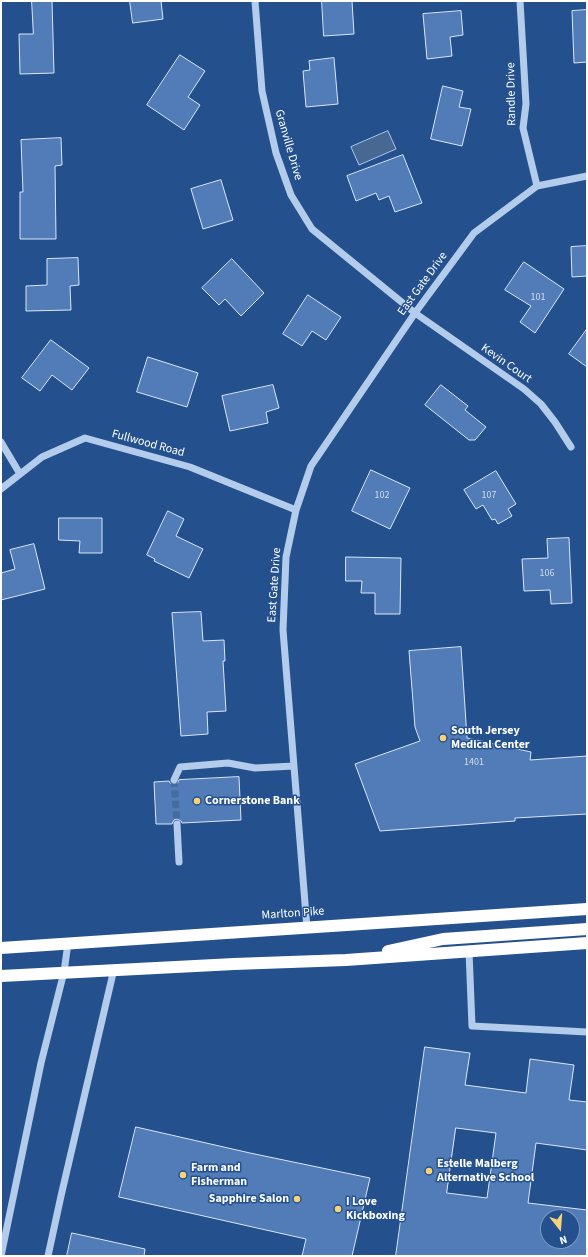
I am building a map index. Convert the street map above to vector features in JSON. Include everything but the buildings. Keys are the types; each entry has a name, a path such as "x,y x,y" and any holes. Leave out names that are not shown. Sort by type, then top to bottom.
{"highway":[{"name":"Marlton Pike","path":"1,948 587,909"},
{"path":"346,960 443,939 587,929"},
{"path":"1,976 114,969 346,960 587,943"}],"street":[{"name":"Granville Drive","path":"255,1 262,91 276,153 291,195 312,229 415,313"},
{"name":"Randle Drive","path":"520,1 526,104 523,128 537,186"},
{"path":"537,186 587,176"},
{"name":"East Gate Drive","path":"307,928 283,630 286,557 296,510 311,466 415,313 474,233 537,186"},
{"name":"Kevin Court","path":"415,313 524,389 541,404 571,447"},
{"name":"Fullwood Road","path":"1,489 42,457 85,438 190,467 296,510"},
{"path":"1,442 20,474"},
{"path":"174,780 180,767 228,763 256,768 294,766"},
{"path":"177,824 179,862"},
{"path":"1,1256 41,1063 64,972 68,943"},
{"path":"469,951 472,1026 587,1032"},
{"path":"48,1256 114,969"}],"water":[{"path":"388,131 396,149 359,165 351,147"}],"tunnel":[{"path":"174,780 177,824"}],"place":[{"name":"South Jersey Medical Center","path":"443,738"},
{"name":"Cornerstone Bank","path":"197,801"},
{"name":"Estelle Malberg Alternative School","path":"429,1171"},
{"name":"Farm and Fisherman","path":"183,1175"},
{"name":"Sapphire Salon","path":"297,1199"},
{"name":"I Love Kickboxing","path":"338,1209"}]}
